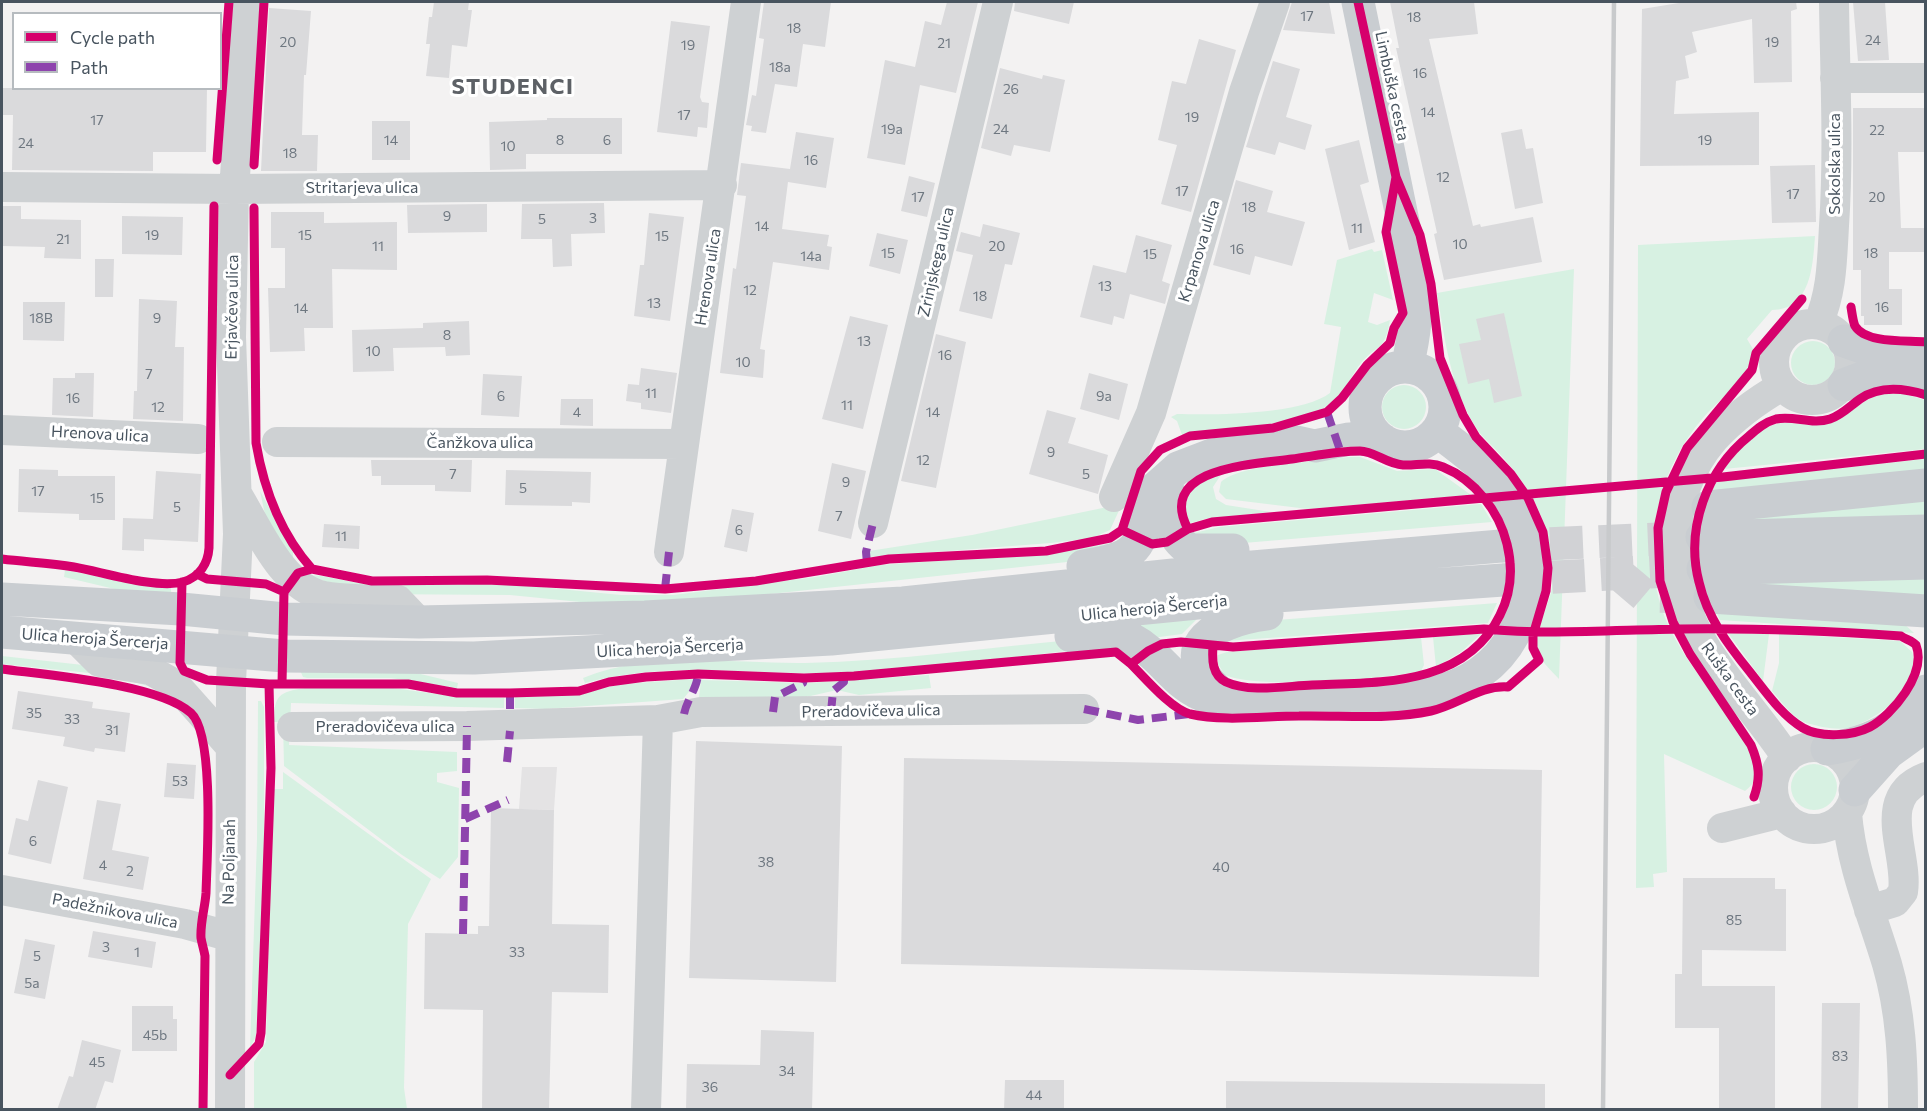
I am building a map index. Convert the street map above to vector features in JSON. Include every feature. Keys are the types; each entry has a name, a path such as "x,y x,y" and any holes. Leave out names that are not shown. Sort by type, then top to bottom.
{"main road":[{"name":"Limbuška cesta","path":"1358,2 1414,275 1418,305 1416,332 1407,367"},
{"path":"1831,333 1876,352 1926,356"},
{"path":"987,594 1038,571 1115,560 1132,552 1140,539 1146,521 1152,491 1178,468 1200,458 1227,451 1297,442 1315,446 1349,439 1383,440 1400,446 1417,445 1437,431 1444,413 1443,394 1433,378 1417,369 1394,368 1382,374 1372,383 1366,395 1339,419 1311,431 1297,442"},
{"path":"1844,384 1887,373 1909,372 1926,376"},
{"path":"1366,395 1367,422 1383,440"},
{"path":"998,624 1029,639 1107,633 1132,639 1191,691 1229,700 1287,703 1406,699 1449,689 1466,682 1477,676 1515,635 1528,603 1532,565 1527,532 1505,490 1488,469 1437,431"},
{"path":"1167,480 1168,514 1171,528 1176,537 1190,549 1220,551 1265,547 1314,561"},
{"path":"1916,484 1705,522 1926,531"},
{"path":"2,599 285,619 418,622 751,613 987,594 1314,561 1501,546"},
{"path":"1918,619 1706,583 1926,563"},
{"name":"Ulica heroja Šercerja","path":"2,632 284,656 474,657 744,645 998,624 1337,590 1503,580"},
{"path":"1229,700 1208,684 1199,668 1198,651 1210,632 1223,623 1246,617 1295,611 1337,590"},
{"path":"1827,749 1876,738 1914,709 1926,691"},
{"path":"1851,801 1888,753 1926,726"}],"street":[{"name":"Erjavčeva ulica","path":"236,614 236,493 231,376 234,189 248,2"},
{"name":"Hrenova ulica","path":"669,552 746,2"},
{"name":"Zrinjskega ulica","path":"873,523 998,2"},
{"name":"Krpanova ulica","path":"1114,497 1151,413 1244,92 1275,2"},
{"name":"Sokolska ulica","path":"1831,333 1831,283 1837,182 1834,2"},
{"path":"1834,78 1926,78"},
{"name":"Stritarjeva ulica","path":"2,187 234,189 722,185"},
{"path":"1794,329 1831,333 1851,364 1844,384 1834,394 1816,401 1805,400 1790,394 1782,386 1774,364 1780,342 1794,329"},
{"name":"Ruška cesta","path":"1782,386 1740,414 1713,441 1695,468 1677,521 1676,553 1678,580 1687,612 1706,648 1786,758"},
{"name":"Hrenova ulica","path":"2,430 198,439"},
{"name":"Čanžkova ulica","path":"277,442 683,444"},
{"path":"236,493 275,559 292,580 323,596 398,600 418,622"},
{"name":"Na Poljanah","path":"230,1110 228,936 230,746 236,614"},
{"path":"76,639 99,662 150,670 175,684 230,746"},
{"name":"Preradovičeva ulica","path":"292,727 467,726 658,720 701,712 1084,708"},
{"path":"646,1110 658,720"},
{"path":"1869,910 1826,845 1794,821 1774,795 1775,775 1786,758 1809,747 1827,749 1848,764 1853,857 1869,910 1898,1010 1904,1058 1903,1110"},
{"path":"1869,910 1895,902 1903,892 1896,819 1902,794 1915,781 1926,777"},
{"path":"1722,828 1794,821 1826,828 1851,801"},
{"name":"Padežnikova ulica","path":"2,890 185,924 228,936"}],"shaded area":[{"path":"522,767 557,767 554,810 519,809"}],"green space":[{"path":"1815,236 1811,272 1802,294 1795,303 1785,308 1772,310 1747,339 1753,349 1747,370 1689,436 1667,477 1655,521 1654,568 1661,608 1685,655 1749,747 1756,764 1756,777 1745,791 1664,754 1667,872 1653,874 1654,887 1636,888 1638,245"},
{"path":"1372,249 1374,252 1382,250 1393,300 1374,293 1368,322 1377,325 1390,320 1388,330 1380,346 1361,363 1337,398 1306,416 1286,421 1182,435 1177,421 1171,417 1177,414 1234,414 1279,410 1317,400 1330,393 1341,327 1324,324 1337,260"},
{"path":"1574,269 1559,679 1546,666 1536,644 1552,588 1551,556 1541,515 1519,477 1479,432 1469,416 1450,365 1437,293"},
{"path":"1813,341 1829,347 1835,363 1829,379 1813,385 1797,379 1791,363 1797,347"},
{"path":"1404,385 1420,391 1426,407 1420,423 1404,429 1388,423 1382,407 1388,391"},
{"path":"1881,394 1904,394 1925,400 1925,449 1724,469 1743,446 1768,427 1786,423 1812,425 1828,423"},
{"path":"1360,457 1397,471 1435,469 1471,495 1308,509 1226,499 1219,492 1221,482 1245,471"},
{"path":"1925,459 1925,471 1709,497 1717,481"},
{"path":"1224,470 1213,487 1216,499 1226,505 1271,512 1205,519 1187,524 1185,503 1191,488 1204,478"},
{"path":"260,491 293,552 293,559 267,524"},
{"path":"1925,495 1925,522 1760,524 1705,518"},
{"path":"1122,504 1110,530 1092,538 870,557 869,551 972,535"},
{"path":"1481,504 1492,522 1220,545 1190,534 1219,527"},
{"path":"1113,543 1091,558 1067,562 724,599 590,603 510,595 365,594 308,576 361,583 509,584 621,595 673,595 816,577 880,565 1052,553"},
{"path":"65,570 124,582 171,586 171,596 123,591 64,577"},
{"path":"1925,574 1925,601 1714,580"},
{"path":"1497,603 1488,623 1225,641 1251,622"},
{"path":"1712,603 1902,622 1914,633 1720,620"},
{"path":"1199,617 1182,634 1152,638 1120,626"},
{"path":"1482,633 1461,652 1436,667 1433,637"},
{"path":"1728,633 1769,634 1763,681"},
{"path":"1779,634 1900,641 1912,652 1914,665 1911,677 1897,699 1862,723 1841,729 1810,724 1794,715 1772,691 1779,663"},
{"path":"1421,637 1424,665 1421,671 1403,674 1322,682 1266,682 1225,675 1218,664 1218,655 1227,652"},
{"path":"1083,639 1093,648 906,669 844,673 649,672 585,683 583,678 610,669 665,661 840,662"},
{"path":"2,656 119,669 148,686 109,675 2,664"},
{"path":"299,668 408,671 458,683 457,688 391,678 307,678 303,677"},
{"path":"929,675 931,688 859,695 837,690 806,697 699,698 701,680 807,683"},
{"path":"694,679 694,686 683,699 546,709 515,708 515,697 572,695 623,684"},
{"path":"305,688 393,688 458,697 504,698 504,708 291,703 289,745 457,752 457,771 437,773 437,782 459,788 458,857 440,879 402,855 284,766 283,722 274,722 275,706 284,693"},
{"path":"258,701 261,701 264,707 264,855 256,1036 250,1048 257,839"},
{"path":"1814,764 1830,771 1837,787 1830,803 1814,810 1798,803 1791,787 1798,771"},
{"path":"283,772 431,879 408,924 404,1088 407,1109 254,1109 254,1062 266,1042 273,789 283,789"}],"building":[{"path":"434,2 469,2 468,10 472,10 467,47 452,45 449,78 426,76 430,44 426,44 429,17 432,17"},
{"path":"764,2 831,2 825,47 803,44 797,87 775,84 766,133 751,131 752,126 746,125 752,95 756,96 764,39 759,38"},
{"path":"947,2 978,2 956,93 920,85 905,165 867,158 885,60 915,67 925,21 941,25"},
{"path":"1015,2 1074,2 1069,24 1014,11"},
{"path":"1292,2 1329,2 1335,34 1283,30"},
{"path":"1390,2 1474,2 1478,34 1429,39 1473,226 1480,224 1481,227 1533,217 1542,262 1444,280 1434,234 1437,233 1396,48 1399,48"},
{"path":"1685,2 1796,2 1797,9 1791,11 1792,82 1754,83 1752,19 1692,32 1697,52 1685,56 1689,78 1676,81 1674,114 1759,112 1759,165 1640,166 1642,9"},
{"path":"1853,2 1885,2 1889,60 1858,61"},
{"path":"269,8 311,11 306,75 304,75 302,135 318,135 317,171 261,171"},
{"path":"671,21 710,26 700,97 702,102 709,103 707,128 698,127 697,137 657,132"},
{"path":"1199,39 1236,50 1191,212 1161,204 1177,145 1158,140 1172,81 1186,84"},
{"path":"1273,61 1300,69 1286,117 1312,125 1305,150 1279,142 1275,155 1246,147"},
{"path":"1000,68 1042,79 1043,75 1065,80 1050,152 1014,145 1011,156 981,148"},
{"path":"2,88 12,88 12,90 207,90 206,152 153,152 153,171 12,170 13,115 2,115"},
{"path":"1853,108 1926,108 1926,152 1898,152 1901,228 1926,228 1926,252 1889,252 1889,289 1902,289 1902,325 1864,325 1864,316 1861,316 1861,270 1853,270"},
{"path":"547,118 622,118 622,154 526,154 526,169 490,170 489,122 547,120"},
{"path":"372,121 410,121 410,160 372,160"},
{"path":"1522,129 1526,149 1533,148 1543,203 1515,209 1501,133"},
{"path":"796,132 834,138 826,188 788,182 782,229 829,235 827,246 832,247 829,270 773,262 760,349 765,350 763,378 720,373 733,268 736,269 746,196 737,195 741,163 790,169"},
{"path":"1359,140 1369,182 1360,185 1375,242 1349,250 1325,149"},
{"path":"1815,165 1816,222 1772,223 1770,166"},
{"path":"909,176 935,183 927,217 901,211"},
{"path":"1236,180 1273,191 1267,212 1305,222 1292,266 1255,256 1250,275 1213,265"},
{"path":"604,203 605,233 571,234 572,266 553,267 552,239 521,239 522,204"},
{"path":"487,204 487,232 408,233 407,205"},
{"path":"2,206 21,206 21,219 81,220 81,259 44,258 45,247 2,246"},
{"path":"271,212 324,212 324,223 397,222 397,270 332,269 333,328 304,328 305,351 270,352 268,288 285,288 285,248 271,248"},
{"path":"649,213 684,217 670,321 634,316 640,265 644,265"},
{"path":"122,216 183,217 182,255 122,254"},
{"path":"983,224 1020,233 1012,265 1005,264 992,319 959,311 973,255 956,251 961,232 980,237"},
{"path":"877,233 908,240 900,274 869,266"},
{"path":"1136,235 1172,245 1162,281 1170,284 1165,304 1130,294 1124,319 1114,316 1112,325 1080,317 1093,265 1126,273"},
{"path":"95,259 114,259 113,297 95,297"},
{"path":"139,299 177,301 175,347 184,347 183,421 133,419 134,391 137,391"},
{"path":"23,302 65,302 64,341 23,340"},
{"path":"1504,313 1522,396 1494,403 1489,379 1468,384 1459,344 1481,340 1476,319"},
{"path":"850,316 888,325 863,429 822,419"},
{"path":"469,321 470,355 446,356 445,347 393,348 394,371 353,372 352,330 423,328 423,323"},
{"path":"936,334 966,342 936,488 901,481"},
{"path":"641,368 677,373 671,413 641,409 641,403 626,401 628,384 639,385"},
{"path":"75,373 94,373 93,417 52,415 53,378 75,378"},
{"path":"1089,373 1128,384 1119,420 1080,409"},
{"path":"483,374 522,376 519,417 481,415"},
{"path":"561,399 593,399 593,426 560,425"},
{"path":"1047,410 1076,418 1068,443 1108,455 1098,494 1029,474"},
{"path":"371,460 472,460 471,492 435,491 435,485 381,485 381,476 372,476"},
{"path":"832,463 866,471 851,539 818,531"},
{"path":"19,469 58,470 58,476 115,476 115,520 79,520 79,514 18,512"},
{"path":"506,470 591,472 590,503 572,502 572,506 505,505"},
{"path":"156,471 201,474 198,542 144,539 144,551 122,550 123,518 153,519"},
{"path":"732,509 754,513 747,552 724,547"},
{"path":"324,524 360,526 359,549 322,547"},
{"path":"18,691 93,702 92,708 130,713 125,752 95,748 94,752 63,746 65,737 12,729"},
{"path":"696,741 842,746 836,982 689,978"},
{"path":"904,758 1542,770 1539,977 901,964"},
{"path":"167,763 196,765 194,799 164,797"},
{"path":"38,780 68,787 51,864 8,854 16,818 28,821"},
{"path":"97,800 121,804 112,850 149,857 143,890 83,879"},
{"path":"491,808 554,810 552,924 609,925 608,993 552,992 549,1110 482,1110 483,1010 424,1009 425,933 478,934 478,926 489,926"},
{"path":"1683,878 1775,878 1775,889 1786,889 1786,951 1702,950 1702,986 1775,986 1775,1110 1719,1110 1719,1028 1675,1028 1675,974 1682,974"},
{"path":"93,931 156,942 152,968 88,957"},
{"path":"25,939 55,945 45,999 14,993"},
{"path":"1822,1003 1860,1003 1858,1110 1821,1110"},
{"path":"132,1006 173,1006 173,1019 177,1019 177,1051 132,1051"},
{"path":"761,1030 814,1032 812,1110 686,1110 687,1064 760,1065"},
{"path":"82,1040 121,1050 113,1083 105,1081 95,1110 57,1110 69,1076 73,1077"},
{"path":"1005,1080 1064,1080 1064,1110 1004,1110"},
{"path":"1226,1081 1545,1084 1545,1110 1226,1110"}],"tunnel":[{"path":"1501,546 1702,537"},
{"path":"1503,580 1703,569"},
{"path":"1619,574 1645,596 1710,597"}],"railway":[{"path":"1603,1110 1614,2"}],"marked path":[{"path":"1327,412 1341,453"},
{"path":"867,563 866,552 873,523"},
{"path":"665,589 669,552"},
{"path":"684,714 698,674"},
{"path":"831,712 833,691 844,682 844,677"},
{"path":"773,712 775,697 803,683 804,679"},
{"path":"510,693 510,709"},
{"path":"1084,709 1138,720 1189,714"},
{"path":"463,934 467,726"},
{"path":"507,762 510,731"},
{"path":"465,819 508,800"}],"cycle path":[{"path":"217,160 229,2"},
{"path":"254,165 264,2"},
{"path":"1131,664 1159,692 1183,711 1203,716 1230,718 1382,716 1431,711 1478,692 1508,687 1539,660 1533,648 1533,635 1546,591 1548,568 1543,532 1528,498 1511,474 1476,437 1463,415 1440,358 1431,284 1420,235 1396,177 1358,2"},
{"path":"1122,530 1141,471 1160,450 1190,436 1273,428 1327,412 1342,398 1367,365 1390,343 1394,328 1403,313 1386,232 1396,177"},
{"path":"2,559 56,564 129,579 171,584 189,580 202,569 209,548 214,206"},
{"path":"254,208 256,443 269,494 282,526 312,569"},
{"path":"1754,797 1758,783 1758,771 1751,745 1690,654 1673,622 1660,581 1658,528 1666,492 1687,448 1752,370 1756,353 1802,299"},
{"path":"1851,307 1855,326 1868,336 1888,340 1926,342"},
{"path":"182,582 180,663 184,671 207,680 269,684 408,684 457,693 579,691 609,682 698,674 804,678 854,676 1116,652 1131,664 1162,644 1181,642 1233,647 1484,629 1557,632 1681,629 1708,629 1736,629 1791,630 1901,636 1915,644 1918,656 1917,668 1912,681 1897,703 1870,727 1846,734 1818,733 1795,723 1774,703 1726,641 1719,630 1713,619 1707,607 1699,582 1695,562 1698,521 1703,502 1721,466 1734,450 1765,424 1783,418 1816,421 1830,419 1876,391 1901,389 1926,395"},
{"path":"1188,529 1182,508 1185,493 1197,481 1214,473 1256,463 1360,451 1397,464 1433,464 1455,473 1484,498 1498,520 1507,544 1510,580 1507,598 1500,615 1485,639 1465,656 1443,668 1392,681 1268,688 1246,687 1221,679 1215,671 1213,646"},
{"path":"282,684 284,592 298,573 312,569 372,581 487,580 665,589 756,581 889,559 1046,551 1110,538 1122,530 1152,544 1167,542 1188,529 1212,522 1723,477 1926,454"},
{"path":"197,574 207,579 266,584 284,592"},
{"path":"2,669 101,682 154,695 176,703 191,713 199,726 204,745 208,798 206,893 201,932 205,956 203,1110"},
{"path":"230,1075 259,1044 261,1033 271,768 269,684"}],"district":[{"name":"STUDENCI","path":"513,87"}]}
